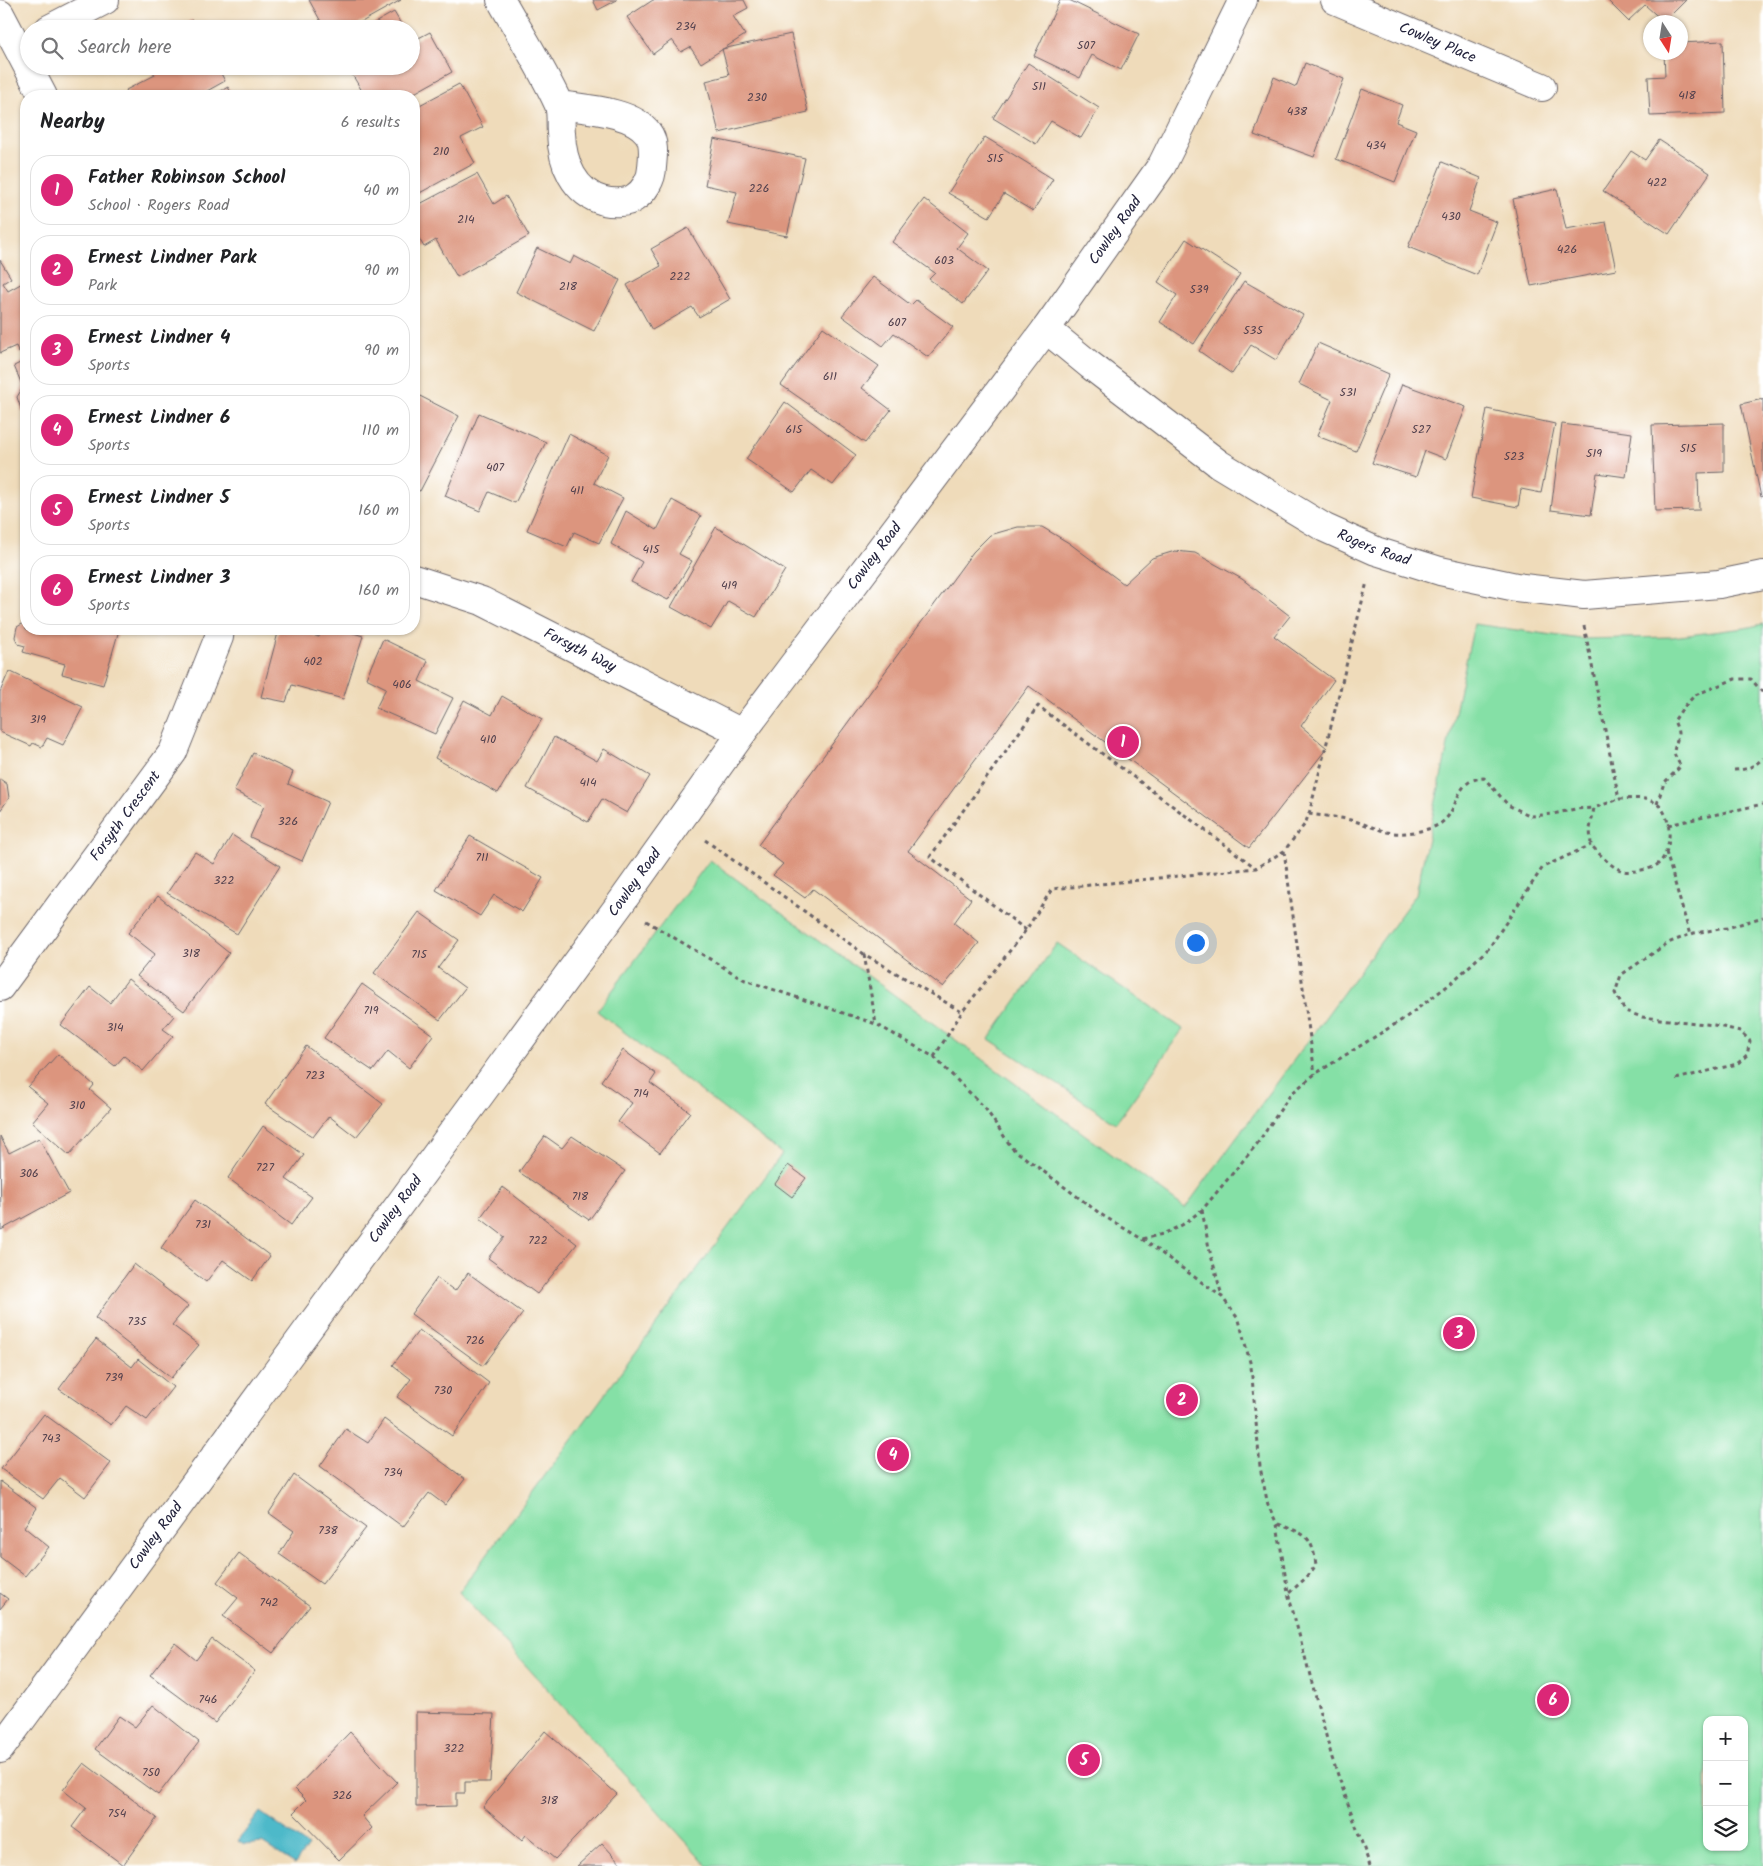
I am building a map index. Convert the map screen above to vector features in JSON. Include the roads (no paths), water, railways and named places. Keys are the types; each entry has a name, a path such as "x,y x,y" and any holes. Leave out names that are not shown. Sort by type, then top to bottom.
{"street":[{"path":"66,20 105,0"},
{"path":"501,0 560,106"},
{"name":"Cowley Road","path":"0,1749 620,904 742,733 1046,329 1162,165 1243,0"},
{"name":"Cowley Place","path":"1335,0 1542,87"},
{"path":"0,14 20,38"},
{"path":"35,75 41,90"},
{"name":"Rogers Road","path":"1046,329 1219,464 1325,528 1376,551 1440,571 1516,588 1584,595 1719,584 1763,575"},
{"name":"Forsyth Way","path":"420,581 482,601 742,733"},
{"name":"Forsyth Crescent","path":"0,987 173,752 219,635"}],"water":[{"path":"260,1812 308,1846 295,1864 262,1843 244,1845 238,1841"}],"place":[{"name":"Father Robinson School","path":"1123,742"},
{"name":"Ernest Lindner 4","path":"1459,1333"},
{"name":"Ernest Lindner Park","path":"1182,1400"},
{"name":"Ernest Lindner 6","path":"893,1455"},
{"name":"Ernest Lindner 3","path":"1553,1700"},
{"name":"Ernest Lindner 5","path":"1084,1760"}]}
